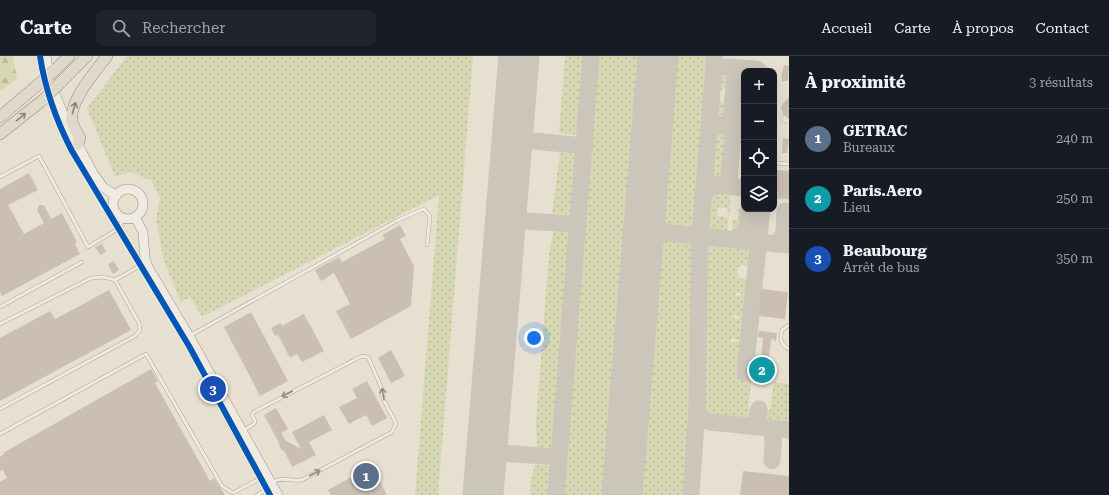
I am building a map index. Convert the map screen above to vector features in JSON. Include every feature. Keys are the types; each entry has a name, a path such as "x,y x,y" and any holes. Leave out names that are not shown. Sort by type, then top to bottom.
{"highway":[{"path":"0,117 55,70 69,56"},
{"path":"0,134 43,100 87,56"},
{"path":"78,144 80,138 72,122 73,109 78,97 107,56"}],"main road":[{"path":"46,56 50,81 66,124 93,173 103,187 116,196"},
{"path":"128,189 137,192 141,196 143,205 142,210 135,217 127,219 123,218 114,208 114,200 116,196 124,190 128,189"},
{"path":"135,217 143,232 147,263 272,481 278,495"}],"lane":[{"path":"0,177 39,156 88,247 118,229 123,218"},
{"path":"777,163 789,164"},
{"path":"189,336 398,220 424,208 430,216 427,245"},
{"path":"0,306 82,262"},
{"path":"0,324 91,278 103,277 115,280 147,263"},
{"path":"0,409 139,333 139,323 115,280"},
{"path":"789,325 782,330 781,342 789,349"},
{"path":"0,434 146,354 222,486 233,493 272,481 287,479 297,481 302,480 392,432 396,423 383,400 382,389 368,357 362,356 254,412 252,415 255,421 254,424 243,431"},
{"path":"257,495 272,481"}],"path":[{"path":"784,115 781,120 787,124 789,123"},
{"path":"769,340 781,342"}],"green space":[{"path":"0,56 13,56 17,79 0,91"},
{"path":"127,56 473,56 438,495 415,495 439,195 202,317 190,297 181,302 164,261 156,219 160,198 152,181 131,172 115,176 87,108"},
{"path":"565,56 584,56 578,135 559,133"},
{"path":"598,56 649,56 614,495 562,495"},
{"path":"668,56 711,56 698,217 693,226 683,230 672,229 662,223 656,213 655,205"},
{"path":"719,71 724,71 726,74 725,88 721,91 716,88 717,74"},
{"path":"718,100 722,101 724,105 723,118 720,120 714,117 715,104"},
{"path":"720,131 726,132 728,135 726,147 728,148 727,161 725,162 724,166 726,168 725,177 720,181 713,176 709,167 712,142 714,137"},
{"path":"560,153 576,154 571,214 552,213"},
{"path":"718,190 731,191 730,212 727,212 727,208 718,207 717,216 726,217 728,219 729,213 727,234 712,231 708,228 708,199"},
{"path":"736,192 741,194 741,196 734,196"},
{"path":"738,209 741,209 741,212 744,212 743,223 739,231 735,234 732,231 733,219 738,219"},
{"path":"753,212 760,212 757,235 752,227"},
{"path":"554,230 570,231 552,448 537,447 536,423 549,254"},
{"path":"672,237 687,239 693,243 696,251 694,408 687,495 632,495 652,254 655,247 660,242"},
{"path":"715,243 756,246 754,270 749,266 742,265 738,268 737,272 739,277 742,279 753,275 751,294 741,294 738,291 735,295 738,297 741,295 751,295 749,317 738,317 736,314 733,317 736,320 738,318 749,318 746,340 736,340 733,337 730,340 733,343 736,341 746,341 743,375 747,375 749,356 754,357 748,408 755,409 754,420 752,422 707,417 702,414 701,410 703,293 707,249 710,245"},
{"path":"774,382 789,384 789,425 761,421 763,411 770,410"},
{"path":"535,465 551,466 549,495 530,495 531,479"}],"building":[{"path":"784,65 789,66 788,81 782,81 781,78"},
{"path":"789,97 789,119 783,114 781,108 783,103"},
{"path":"783,138 789,139 787,153 782,153"},
{"path":"777,170 789,171 789,199 777,198"},
{"path":"29,173 38,190 8,205 24,234 44,223 37,210 39,205 43,205 51,219 62,213 77,242 75,244 80,254 2,296 0,292 0,189"},
{"path":"400,225 406,236 400,239 414,266 411,306 351,339 336,311 350,304 334,273 321,281 315,270 339,257 342,262 385,239 382,235"},
{"path":"102,244 106,252 100,255 95,247"},
{"path":"114,261 119,270 113,274 108,264"},
{"path":"761,289 788,292 785,319 759,316"},
{"path":"109,290 131,330 0,401 0,338 50,311 55,319"},
{"path":"251,312 288,381 260,396 224,327"},
{"path":"304,314 324,351 302,362 297,354 290,358 278,335 275,336 271,328 281,323 282,326"},
{"path":"759,331 777,333 776,340 771,339 769,359 772,359 770,382 752,380 754,357 761,358 763,338 758,337"},
{"path":"391,350 405,376 391,383 378,358"},
{"path":"151,369 158,381 155,383 210,481 214,478 225,495 0,495 0,482 7,478 3,470 0,471 0,457 4,454 3,453"},
{"path":"367,381 387,418 372,426 366,415 349,424 339,407 357,398 352,389"},
{"path":"276,408 288,429 281,433 286,441 301,449 292,432 324,415 332,430 309,442 316,455 292,467 285,452 280,448 279,443 264,415"},
{"path":"372,466 387,495 331,495 328,490"},
{"path":"743,471 789,476 789,495 740,495"}],"taxiway":[{"path":"556,495 591,56"},
{"path":"691,495 697,409 700,236 715,56"},
{"path":"728,67 742,68"},
{"path":"726,126 731,122 735,72 738,68"},
{"path":"703,196 710,188 726,183 729,180 733,134 732,129 723,125 713,127 708,132"},
{"path":"512,139 585,146"},
{"path":"716,184 741,188"},
{"path":"646,197 651,221 659,228 671,233"},
{"path":"774,244 778,242 783,235 785,211"},
{"path":"734,239 743,235 745,232 748,223 749,212"},
{"path":"745,373 762,212"},
{"path":"505,220 578,224"},
{"path":"641,263 644,252 649,243 661,234 667,233 789,245"},
{"path":"697,409 700,418 710,422 789,430"},
{"path":"751,426 756,423 759,409"},
{"path":"767,428 772,434 773,438 772,461"},
{"path":"487,452 559,457"}],"runway":[{"path":"483,495 519,56"},
{"path":"622,495 658,56"}],"cycle path":[{"path":"40,56 52,105 61,129 72,151 189,346 270,495"}],"place":[{"name":"Paris.Aero","path":"762,370"},
{"name":"Beaubourg","path":"213,389"},
{"name":"GETRAC","path":"366,476"}]}
